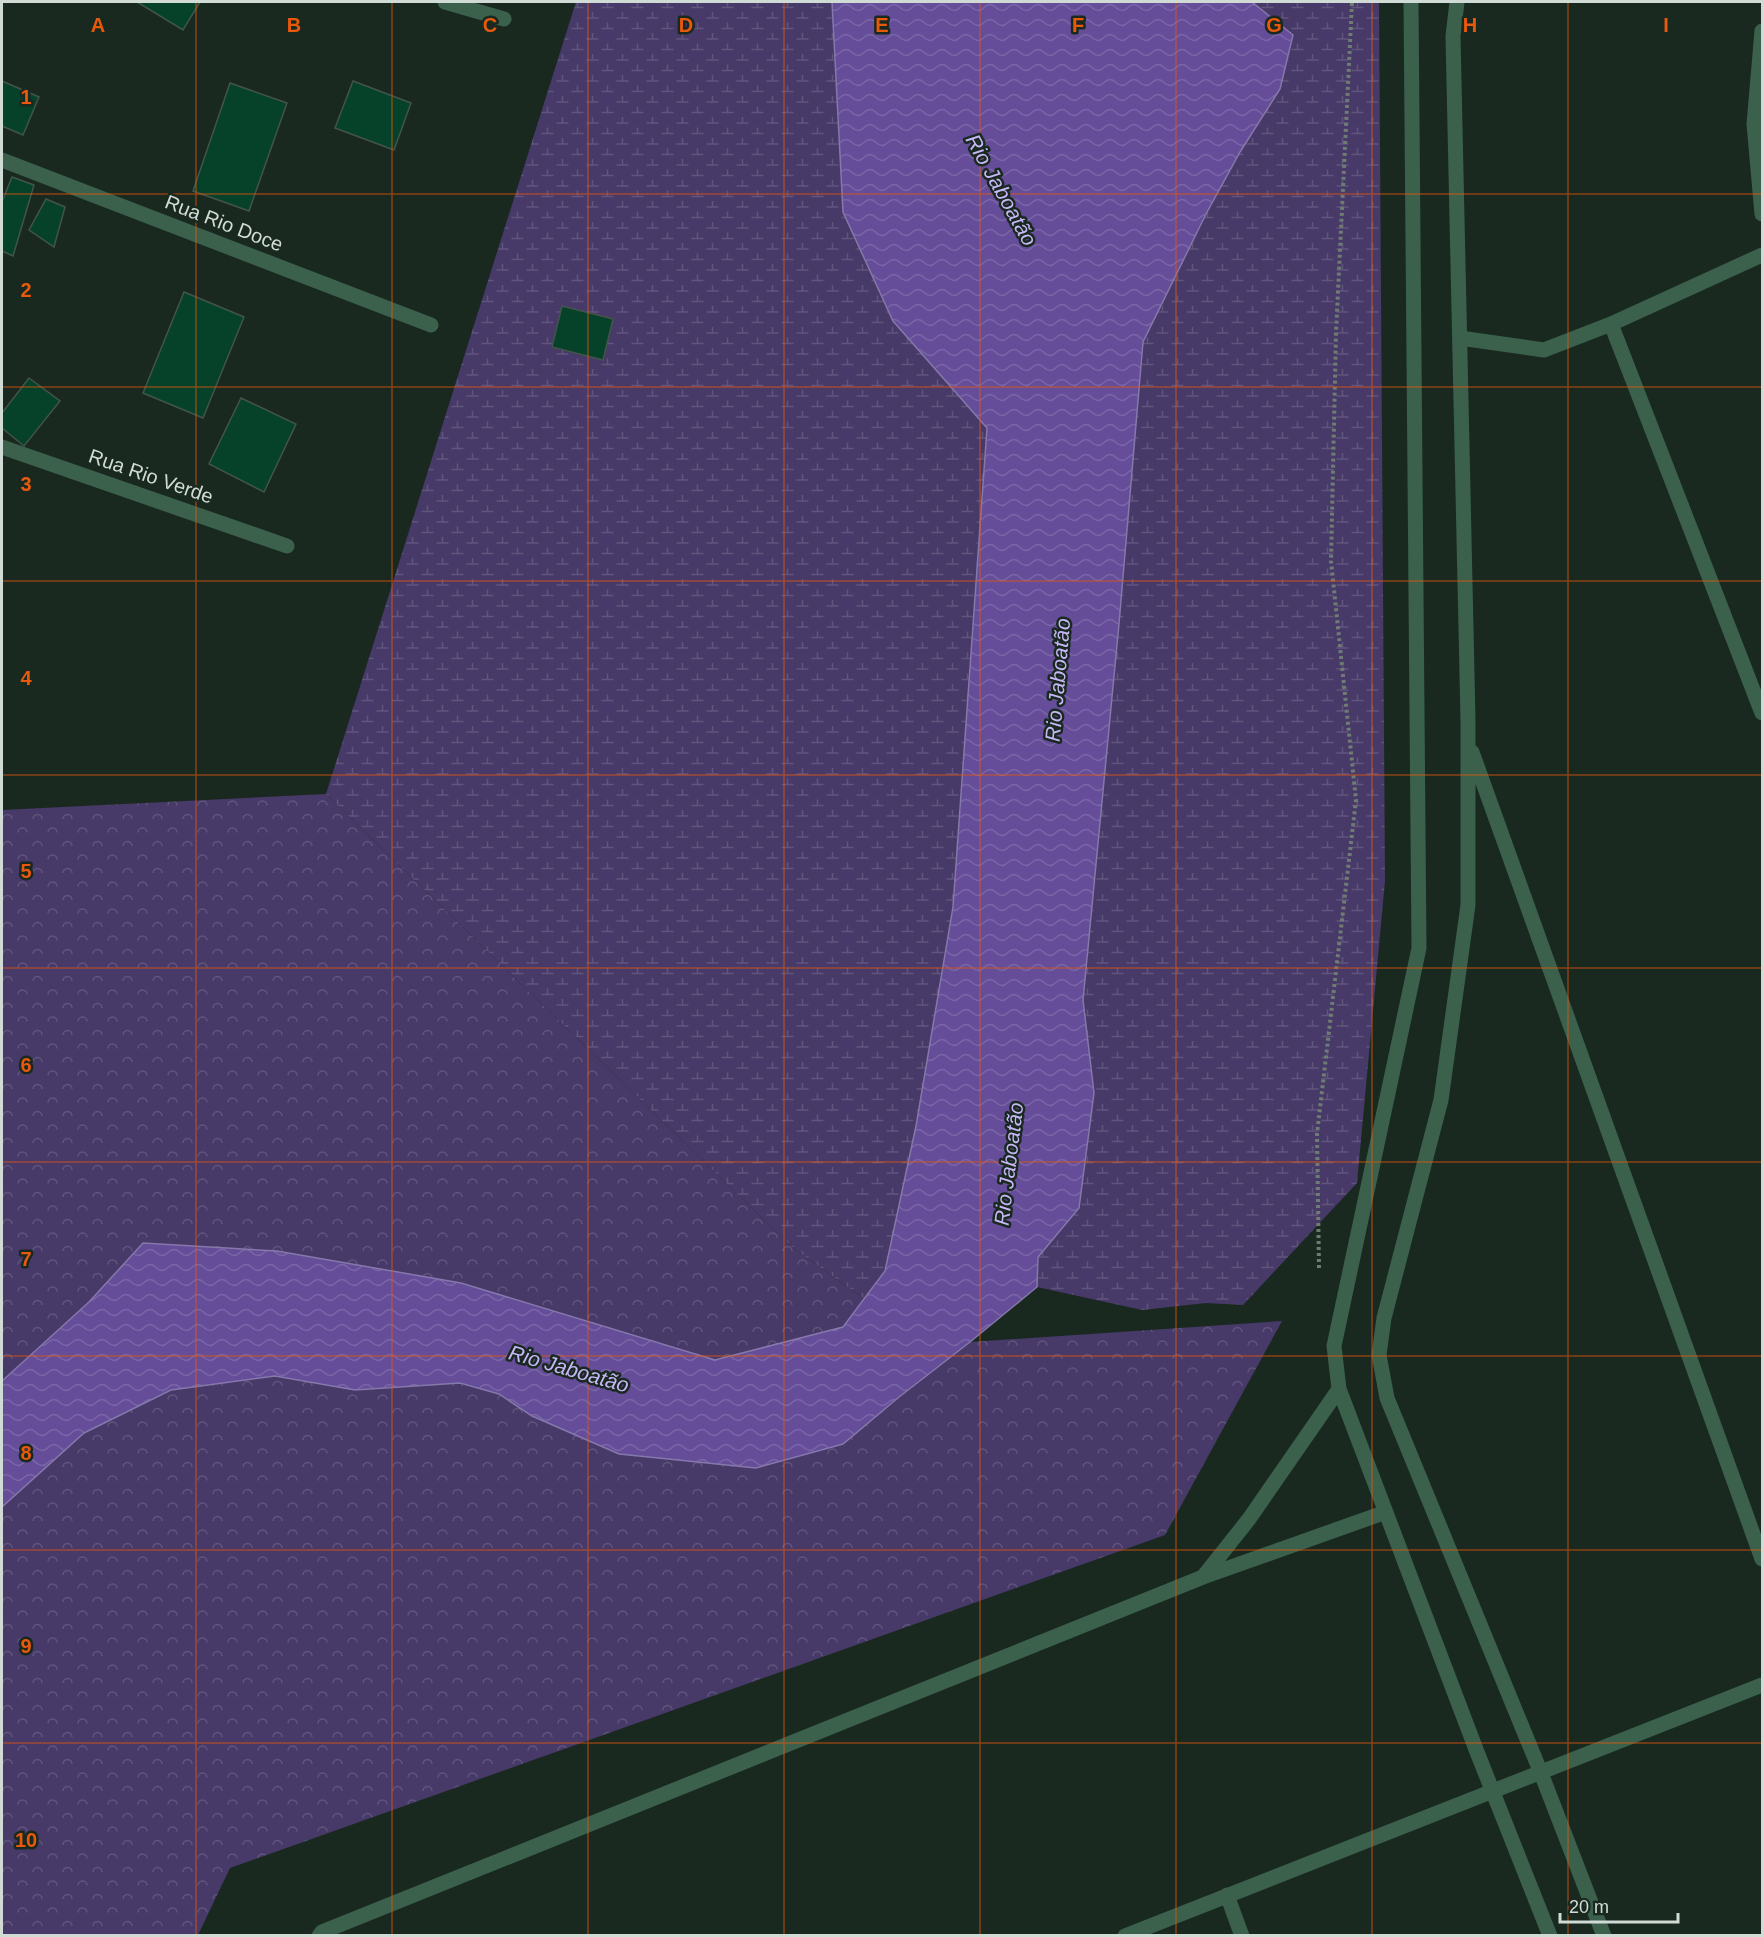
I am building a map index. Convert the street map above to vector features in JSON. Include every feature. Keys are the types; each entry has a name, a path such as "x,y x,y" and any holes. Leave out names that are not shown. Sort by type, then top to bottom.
{"street":[{"path":"445,2 504,19"},
{"path":"1411,2 1419,948 1334,1346 1339,1389 1550,1935"},
{"path":"1457,2 1453,36 1468,741 1468,905 1442,1089 1384,1318 1379,1355 1387,1398 1541,1773 1604,1935"},
{"path":"1762,31 1754,124 1762,213"},
{"name":"Rua Rio Doce","path":"2,160 430,325"},
{"path":"1460,338 1544,350 1611,324 1762,255"},
{"path":"1611,324 1762,713"},
{"name":"Rua Rio Verde","path":"2,447 287,546"},
{"path":"1468,741 1762,1559"},
{"path":"1203,1577 1249,1520 1339,1389"},
{"path":"319,1935 333,1927 1203,1577 1386,1512"},
{"path":"1125,1935 1762,1685"},
{"path":"1227,1895 1242,1935"}],"path":[{"path":"1319,1273 1317,1134 1356,800 1331,561 1336,333 1352,2"}],"green space":[{"path":"576,2 832,2 843,212 893,321 987,427 953,907 916,1126 885,1272 866,1300 793,1248 326,794"},
{"path":"1252,2 1379,2 1385,881 1357,1183 1243,1305 1206,1303 1142,1310 1037,1287 1038,1257 1079,1208 1094,1093 1083,1000 1143,342 1206,214 1240,152 1293,35"},
{"path":"326,794 793,1248 866,1300 843,1327 715,1360 461,1283 277,1251 143,1243 89,1302 2,1381 2,810"},
{"path":"1282,1321 1165,1535 230,1868 198,1935 2,1935 2,1508 84,1433 172,1390 275,1376 355,1390 460,1383 499,1394 532,1416 843,1444 970,1342"}],"water":[{"name":"Rio Jaboatão","path":"832,2 1252,2 1293,35 1280,89 1240,152 1206,214 1143,342 1083,1000 1094,1093 1079,1208 1038,1257 1037,1287 843,1444 756,1468 619,1454 532,1416 499,1394 460,1383 355,1390 275,1376 171,1390 84,1433 2,1507 2,1381 89,1302 143,1243 277,1251 461,1283 715,1360 843,1327 885,1271 916,1126 953,907 987,428 893,321 843,212"}],"building":[{"path":"137,2 200,2 183,30"},
{"path":"2,81 39,97 23,135 2,126"},
{"path":"353,81 411,103 394,150 335,128"},
{"path":"230,83 287,103 249,211 193,191"},
{"path":"12,177 34,185 13,256 2,251 2,202"},
{"path":"46,199 65,207 54,247 29,230"},
{"path":"184,292 244,317 203,418 143,393"},
{"path":"562,306 613,319 603,360 552,347"},
{"path":"29,378 60,401 24,446 2,428 2,413"},
{"path":"241,398 296,424 264,492 209,464"}]}
